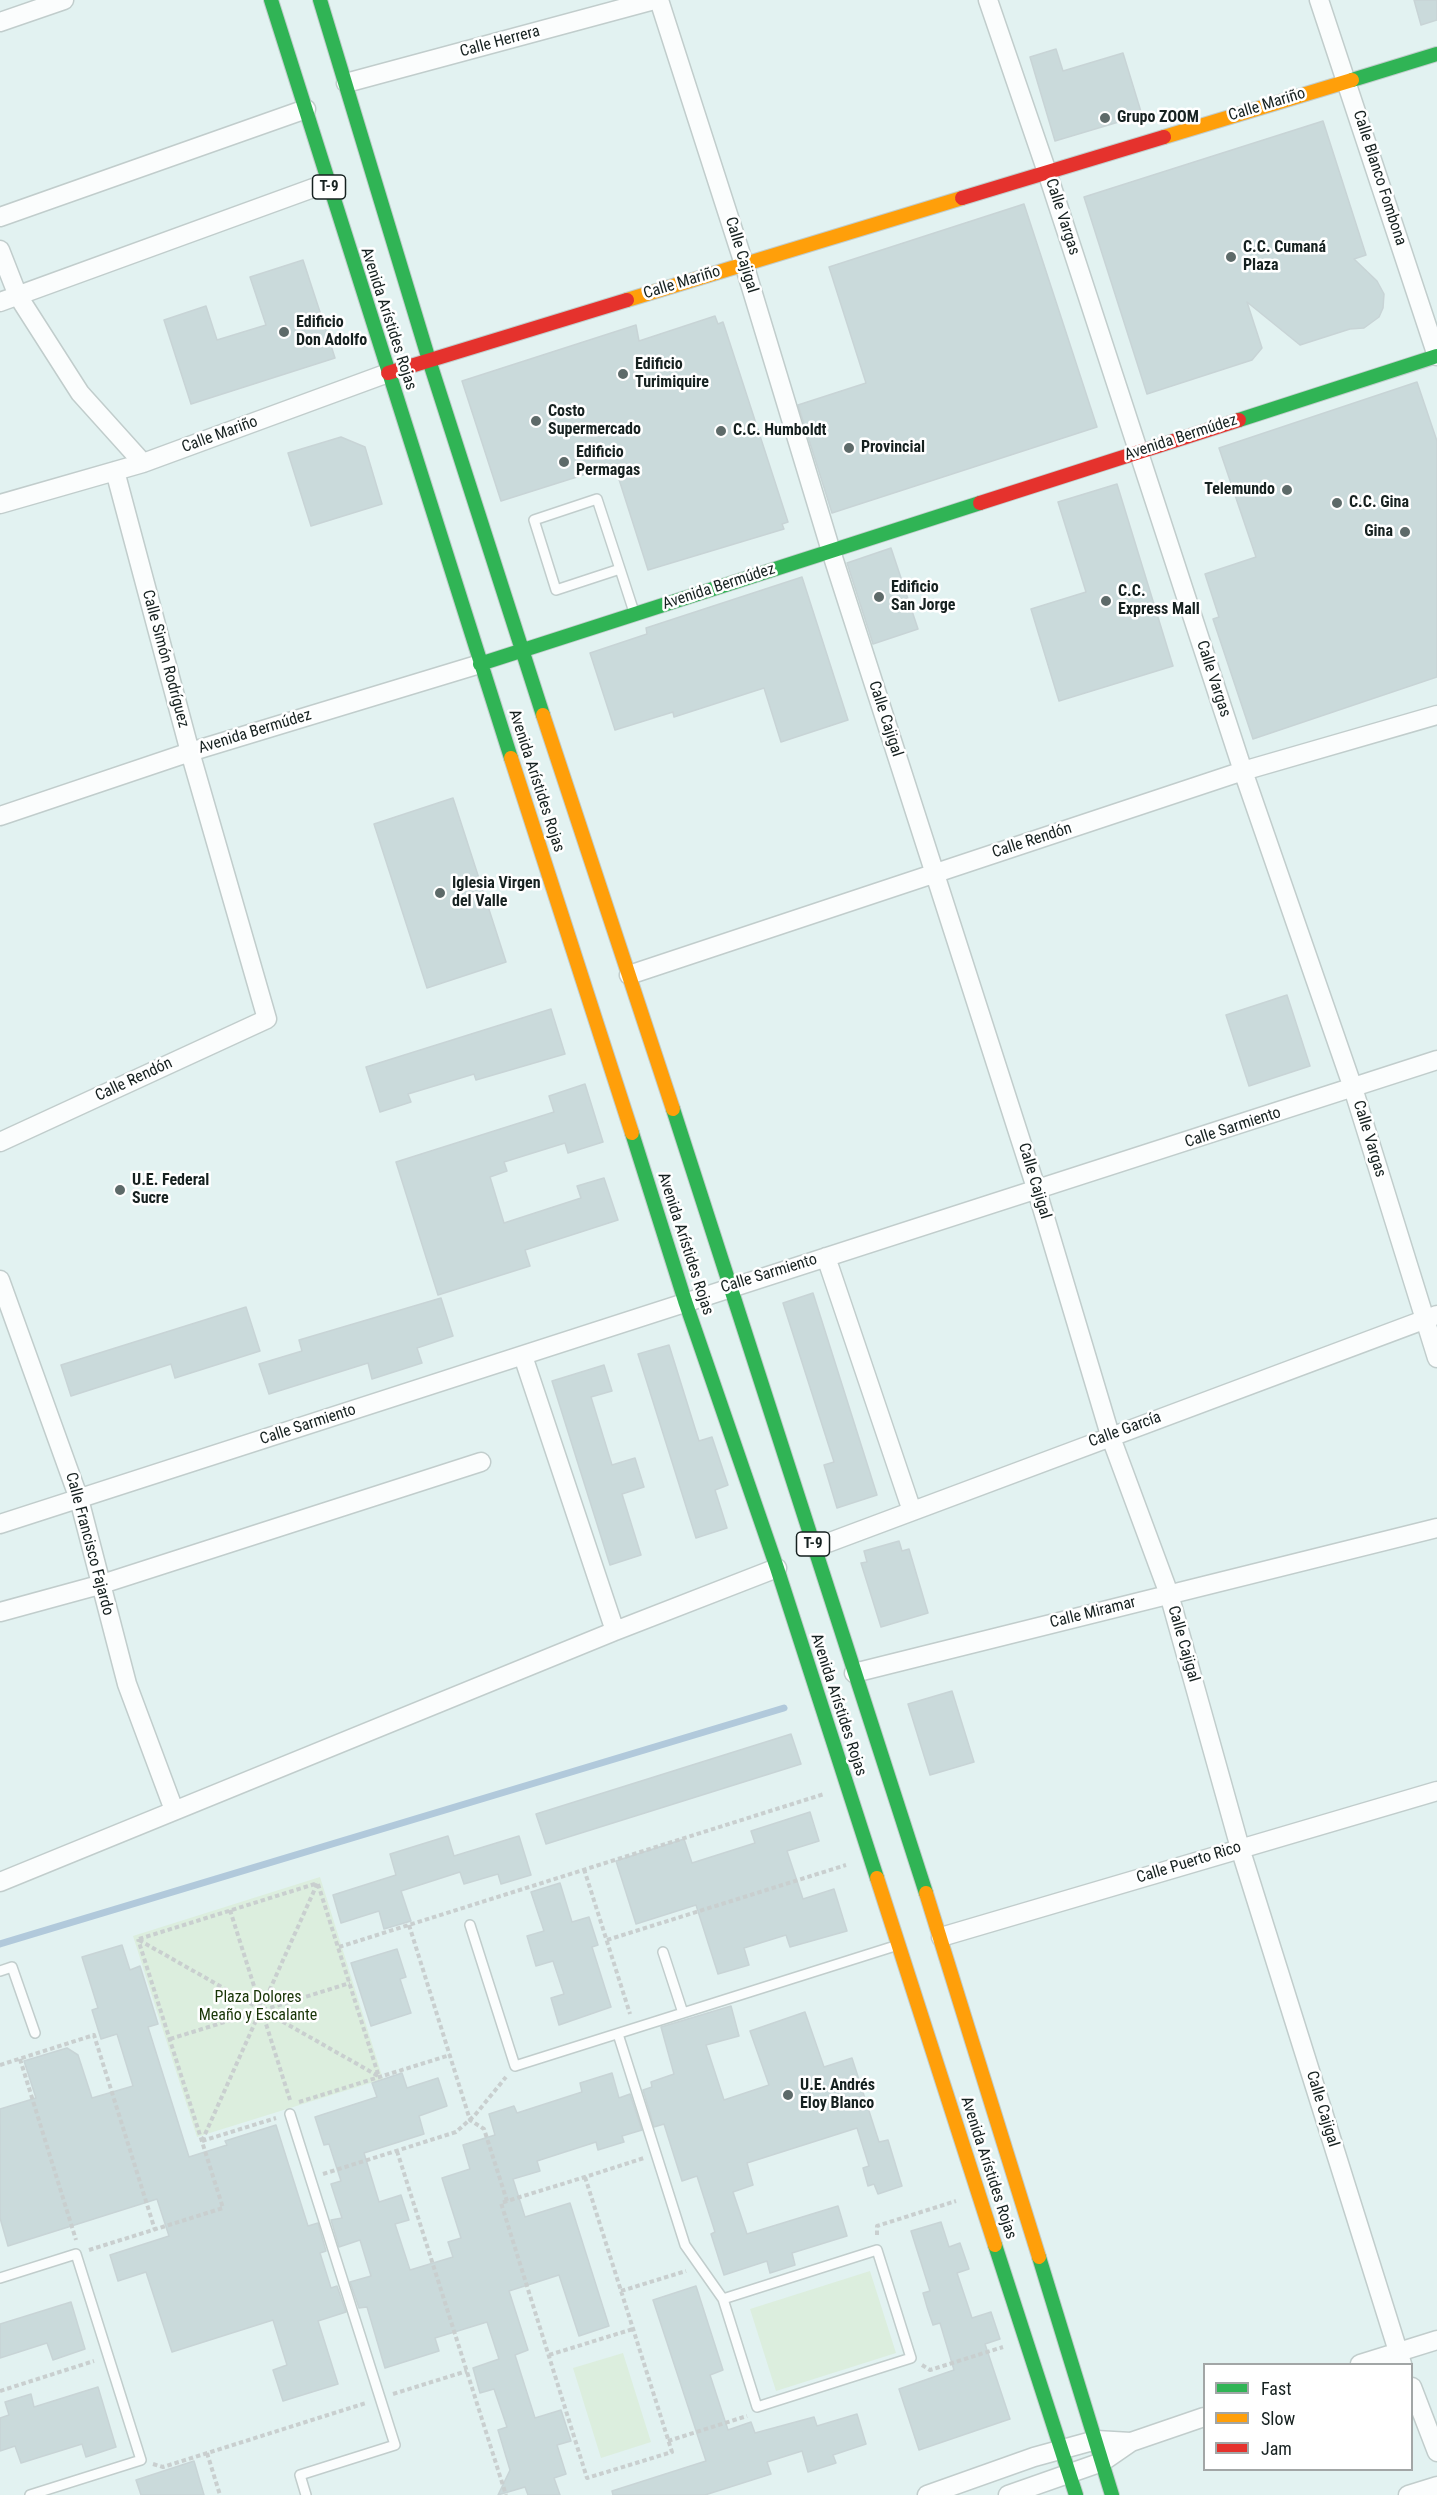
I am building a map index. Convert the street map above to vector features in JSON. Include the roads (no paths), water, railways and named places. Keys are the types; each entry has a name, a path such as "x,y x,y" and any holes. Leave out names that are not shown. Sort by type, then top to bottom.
{"main road":[{"name":"Avenida Arístides Rojas","path":"271,0 480,664 598,1023 685,1301 777,1568 1076,2495"},
{"name":"Avenida Arístides Rojas","path":"320,0 429,360 522,651 731,1286 854,1674 941,1937 1112,2495"},
{"name":"Calle Mariño","path":"388,373 1437,54"},
{"name":"Avenida Bermúdez","path":"480,664 1437,356"}],"street":[{"path":"0,22 64,0"},
{"name":"Calle Herrera","path":"346,83 654,0"},
{"name":"Calle Cajigal","path":"659,0 744,264 831,551 1037,1191 1110,1435 1169,1594 1240,1848 1400,2358"},
{"name":"Calle Vargas","path":"988,0 1047,172 1243,771 1431,1317 1437,1358"},
{"name":"Calle Blanco Fombona","path":"1319,0 1437,356"},
{"path":"0,217 306,109"},
{"path":"0,302 327,183"},
{"path":"0,250 18,296 80,393 143,463"},
{"name":"Calle Mariño","path":"0,504 143,463 388,373"},
{"name":"Calle Simón Rodríguez","path":"115,471 190,752 267,1019"},
{"name":"Avenida Bermúdez","path":"0,816 190,752 480,664"},
{"name":"Calle Rendón","path":"629,975 1243,771 1437,715"},
{"name":"Calle Rendón","path":"0,1142 267,1019"},
{"name":"Calle Sarmiento","path":"0,1524 523,1356 731,1286 1037,1191 1437,1060"},
{"path":"826,1257 912,1511"},
{"name":"Calle Francisco Fajardo","path":"0,1280 79,1498 99,1585 127,1684 174,1810"},
{"name":"Calle García","path":"814,1548 1110,1435 1431,1317"},
{"path":"523,1356 615,1630"},
{"path":"0,1612 99,1585 481,1462"},
{"name":"Calle Miramar","path":"854,1674 1437,1528"},
{"path":"0,1882 615,1630 777,1568"},
{"name":"Calle Puerto Rico","path":"941,1937 1437,1791"},
{"path":"1367,2363 1400,2358 1437,2340"},
{"path":"1413,2391 1437,2452"},
{"path":"1008,2495 1102,2462 1131,2442 1203,2417"},
{"path":"927,2495 1061,2449 1096,2440 1131,2442"},
{"path":"1408,2495 1437,2486"}],"lane":[{"path":"620,569 556,590 534,520 597,500 620,569 634,614"},
{"path":"470,1925 515,2066 898,1945"},
{"path":"663,1952 682,2013"},
{"path":"0,1971 12,1967 35,2033"},
{"path":"618,2034 685,2245 723,2299 757,2407 911,2358 877,2250 723,2299"},
{"path":"290,2114 395,2445 300,2475 306,2495"},
{"path":"0,2278 76,2254 141,2460 30,2495"}],"waterway":[{"path":"0,1944 784,1708"}],"place":[{"name":"Grupo ZOOM","path":"1105,118"},
{"name":"C.C. Cumaná Plaza","path":"1231,257"},
{"name":"Edificio Don Adolfo","path":"284,332"},
{"name":"Edificio Turimiquire","path":"623,374"},
{"name":"Costo Supermercado","path":"536,421"},
{"name":"C.C. Humboldt","path":"721,431"},
{"name":"Provincial","path":"849,448"},
{"name":"Edificio Permagas","path":"564,462"},
{"name":"Telemundo","path":"1287,490"},
{"name":"C.C. Gina","path":"1337,503"},
{"name":"Gina","path":"1405,532"},
{"name":"Edificio San Jorge","path":"879,597"},
{"name":"C.C. Express Mall","path":"1106,601"},
{"name":"Iglesia Virgen del Valle","path":"440,893"},
{"name":"U.E. Federal Sucre","path":"120,1190"},
{"name":"U.E. Andrés Eloy Blanco","path":"788,2095"}],"park label":[{"name":"Plaza Dolores Meaño y Escalante","path":"258,2007"}]}
